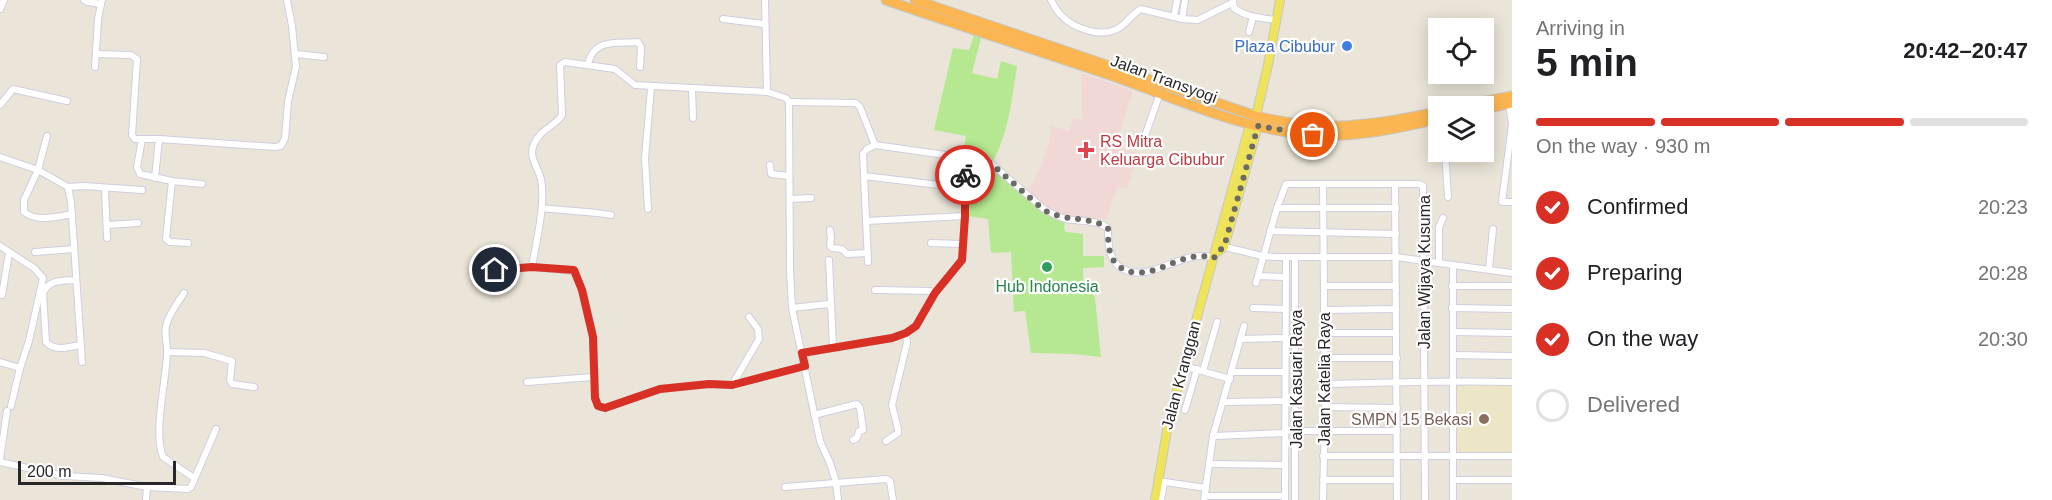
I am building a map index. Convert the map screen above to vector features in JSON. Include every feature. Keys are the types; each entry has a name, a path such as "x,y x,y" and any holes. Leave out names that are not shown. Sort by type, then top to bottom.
{"highway":[{"name":"Jalan Transyogi","path":"886,0 1160,93 1291,132 1323,135 1371,132 1428,121"},
{"name":"Jalan Transyogi","path":"915,0 1255,122 1335,128 1391,122 1428,114"},
{"path":"1494,103 1511,101"},
{"path":"1494,106 1511,101"}],"main road":[{"name":"Jalan Kranggan","path":"1155,500 1161,482 1165,434 1252,136 1280,0"}],"street":[{"path":"0,9 4,0"},
{"path":"84,0 101,2 95,67"},
{"path":"97,54 136,57 132,135 135,139 275,147 282,145 285,138 288,101 295,78 296,54 286,0"},
{"path":"765,0 766,92"},
{"path":"1051,0 1059,14 1076,26 1104,33 1122,27 1133,14 1141,9 1143,0"},
{"path":"1174,17 1177,0"},
{"path":"1182,19 1185,0"},
{"path":"1141,9 1182,19 1198,20 1233,2 1237,11 1252,17 1276,20"},
{"path":"1249,32 1252,17"},
{"path":"723,19 764,24"},
{"path":"588,64 590,53 594,48 638,42 641,47 640,68"},
{"path":"296,54 324,57"},
{"path":"532,267 542,208 541,179 533,161 533,145 545,128 560,119 562,115 560,64 565,62 588,64 615,69 635,86 766,92 786,98 789,102 792,308 820,441 836,482 838,500"},
{"path":"0,105 9,91 14,88 67,101"},
{"path":"648,210 645,158 651,88"},
{"path":"692,89 693,118"},
{"path":"1146,133 1160,93"},
{"path":"1511,101 1512,124 1502,202 1512,202"},
{"path":"789,102 856,103 860,107 875,145"},
{"path":"47,136 38,170 24,200 24,212 29,216 50,218 72,214"},
{"path":"142,139 138,171 140,174 172,182 202,183"},
{"path":"155,178 159,139"},
{"path":"868,262 864,152 875,145 988,161 1044,210 1068,219 1099,222 1108,228 1111,257 1116,264 1133,274 1218,250 1262,256 1424,259 1512,273"},
{"path":"0,157 38,170 68,187 142,190"},
{"path":"802,353 892,338 916,326 935,293 961,262 965,216 965,157"},
{"path":"1446,162 1448,197"},
{"path":"770,165 771,174 789,176"},
{"path":"864,176 964,188"},
{"path":"172,182 166,239 170,243 188,243"},
{"name":"Jalan Katelia Raya","path":"1323,183 1325,358 1323,500"},
{"name":"Jalan Wijaya Kusuma","path":"1286,277 1257,279 1277,208 1287,184 1419,184 1424,188 1425,500"},
{"path":"1395,184 1397,500"},
{"path":"68,187 72,214 82,362"},
{"path":"105,188 107,238"},
{"path":"790,199 811,198"},
{"path":"542,208 569,212 586,210 611,215"},
{"path":"1277,208 1396,208"},
{"path":"866,221 965,216"},
{"path":"1439,262 1439,227 1443,218"},
{"path":"107,225 138,223"},
{"path":"1489,268 1493,229"},
{"path":"830,230 832,248 842,249 847,254 868,253"},
{"path":"1270,231 1396,234"},
{"path":"931,243 963,244"},
{"path":"0,246 34,268 43,278 29,341 9,408 0,460 64,476 102,478 147,487 188,489 191,487 216,429"},
{"path":"35,252 74,249"},
{"path":"2,295 9,253"},
{"path":"1244,326 1213,436 1204,498 1285,498 1286,257"},
{"name":"Jalan Kasuari Raya","path":"1295,257 1297,431 1295,500"},
{"path":"829,260 833,347"},
{"path":"1453,265 1453,500"},
{"path":"495,270 532,267 574,270 582,290 593,337 593,377 597,406 605,408 660,389 709,384 732,385 805,366"},
{"path":"76,280 51,283 46,286 43,293 46,342 50,346 60,348 80,345"},
{"path":"1324,286 1396,286"},
{"path":"1452,286 1512,286"},
{"path":"874,290 935,293"},
{"path":"184,293 170,314 165,329 167,352 161,412 161,453 163,457 194,478"},
{"path":"792,308 828,304 831,307"},
{"path":"1253,308 1286,309"},
{"path":"1452,308 1512,309"},
{"path":"1324,310 1396,309"},
{"path":"732,385 759,339 758,329 749,317"},
{"path":"1185,410 1217,322"},
{"path":"1453,332 1512,333"},
{"path":"886,441 898,433 891,405 907,343 906,333"},
{"path":"1324,333 1396,333"},
{"path":"1240,339 1285,338"},
{"path":"167,352 204,353 232,361 230,380 232,384 254,387"},
{"path":"1453,355 1512,356"},
{"path":"1325,358 1396,358"},
{"path":"0,362 20,368"},
{"path":"1184,366 1231,375 1285,372"},
{"path":"527,382 593,377"},
{"path":"1325,384 1425,383 1453,380 1512,382"},
{"path":"1224,402 1285,402"},
{"path":"814,415 857,405 860,408 863,430 859,431 857,438 853,440"},
{"path":"1325,407 1397,408"},
{"path":"1213,436 1297,431 1397,431"},
{"path":"1323,456 1512,456"},
{"path":"1210,464 1285,465"},
{"path":"786,487 886,479 890,481 893,500"},
{"path":"1323,480 1397,480"},
{"path":"1453,480 1512,480"},
{"path":"1161,500 1161,482 1206,488"},
{"path":"146,500 147,487"}],"shaded area":[{"name":"RS Mitra Keluarga Cibubur","path":"1081,73 1133,91 1115,146 1138,154 1127,189 1117,187 1106,220 1056,213 1027,192 1037,176 1048,146 1051,126 1069,131 1073,118 1082,119"},
{"name":"SMPN 15 Bekasi","path":"1455,386 1512,386 1512,453 1455,454"}],"green space":[{"path":"974,35 981,38 972,73 997,79 1001,61 1017,66 1006,127 993,161 988,157 963,152 966,136 934,130 953,48 969,50"},
{"name":"Hub Indonesia","path":"967,159 990,166 1042,212 1065,220 1066,232 1083,234 1083,256 1104,256 1104,267 1083,268 1083,280 1095,298 1101,357 1031,353 1025,311 1014,312 1011,252 991,253 988,219 966,216"}],"way so far":[{"path":"965,175 965,157 988,161 1044,210 1053,215 1099,222 1108,228 1111,257 1116,264 1133,274 1143,273 1175,261 1200,255 1214,258 1216,253 1224,247 1258,126 1313,135"}],"place":[{"name":"Plaza Cibubur","path":"1347,46"},
{"name":"RS Mitra Keluarga Cibubur","path":"1086,150"},
{"name":"Hub Indonesia","path":"1047,267"},
{"name":"SMPN 15 Bekasi","path":"1484,419"}],"route":[{"path":"495,270 532,267 574,270 582,290 593,337 593,377 597,406 605,408 660,389 709,384 732,385 805,366 802,353 892,338 916,326 935,293 962,260 965,175"}]}
